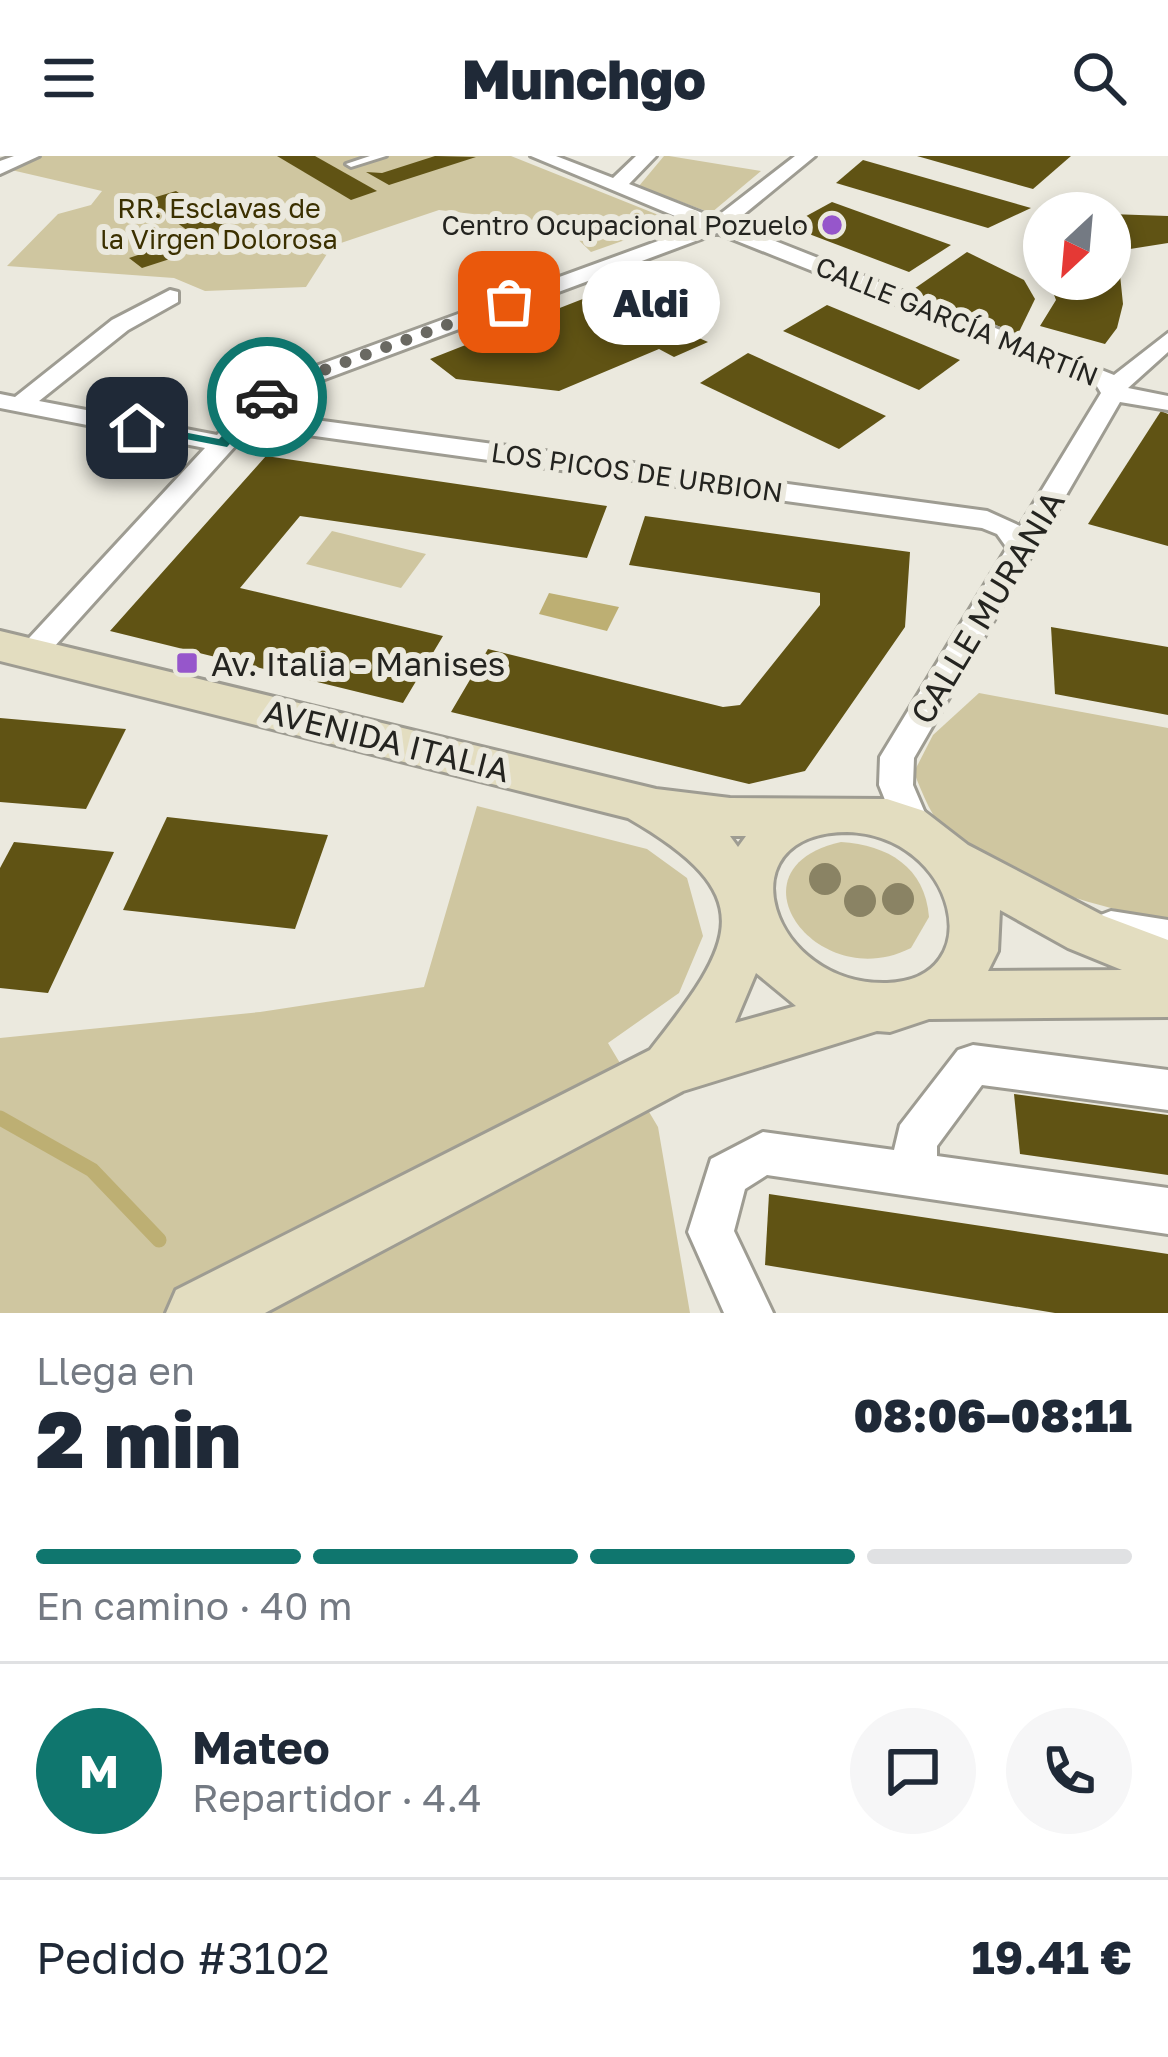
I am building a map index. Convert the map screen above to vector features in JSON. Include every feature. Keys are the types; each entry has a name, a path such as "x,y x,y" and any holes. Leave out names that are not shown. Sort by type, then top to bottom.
{"main road":[{"name":"AVENIDA ITALIA","path":"17,648 641,803 698,835 747,906"},
{"path":"641,803 730,817 874,814 913,827 954,860 1051,914 1168,964"},
{"path":"670,1069 713,1012 763,842 804,819"},
{"path":"932,995 956,978 972,955 979,928 975,900 954,860"},
{"path":"747,906 768,955 797,981 834,999 875,1007"},
{"path":"199,1313 670,1069 875,1007 932,995 1168,993"}],"street":[{"path":"0,168 30,156"},
{"name":"CALLE GARCÍA MARTÍN","path":"540,156 1104,378 1113,393 1168,403"},
{"path":"616,186 646,156"},
{"path":"17,648 273,390 717,226 806,156"},
{"path":"11,402 120,325 170,297"},
{"name":"CALLE MURANIA","path":"913,827 896,785 897,757 1113,393 1126,375 1168,340"},
{"name":"LOS PICOS DE URBION","path":"11,402 230,435 286,424 946,514 1007,528 1023,550"},
{"path":"1051,914 1168,936"},
{"path":"916,1174 915,1140 973,1064 1168,1090"},
{"path":"749,1313 711,1232 727,1175 763,1153 1168,1211"}],"lane":[{"path":"351,164 381,156"}],"green space":[{"name":"RR. Esclavas de la Virgen Dolorosa","path":"39,156 511,156 676,222 591,252 563,225 439,210 332,246 306,287 205,291 174,278 7,266 58,214 91,205 102,191 7,169"},
{"path":"664,156 761,171 711,213 639,186"},
{"path":"332,531 426,554 401,588 306,564"},
{"path":"979,693 1168,728 1168,920 1085,901 1022,879 968,852 944,830 914,772 933,735"},
{"path":"477,806 647,849 687,878 703,936 679,993 608,1043 658,1127 690,1313 0,1313 0,1038 260,1012 424,987"},
{"path":"841,842 874,848 912,872 929,917 911,948 876,958 844,955 816,942 796,923 787,900 789,876 807,856"}],"shaded area":[{"path":"549,593 619,607 607,631 539,614"}],"building":[{"path":"277,156 315,156 377,191 351,200"},
{"path":"435,156 476,157 389,185 366,172 382,173"},
{"path":"917,156 1071,156 1033,189"},
{"path":"863,160 1023,206 1023,212 988,228 836,183"},
{"path":"176,191 241,236 142,268 129,258 195,236 146,200"},
{"path":"832,202 951,245 909,272 788,226"},
{"path":"1131,215 1168,216 1168,243 1131,249"},
{"path":"967,252 1023,280 1023,300 1035,300 1018,334 911,291"},
{"path":"598,293 708,342 674,357 659,349 559,391 456,379 430,359"},
{"path":"1056,300 1123,300 1117,328 1105,344 1040,326"},
{"path":"827,305 960,360 919,390 783,331"},
{"path":"748,353 886,416 839,449 700,383"},
{"path":"1161,411 1168,414 1168,546 1088,524"},
{"path":"266,456 607,506 587,558 300,516 240,588 443,636 403,703 110,631"},
{"path":"645,516 910,552 905,627 805,771 749,784 451,712 488,649 723,707 740,705 820,605 820,593 629,565"},
{"path":"1051,627 1168,647 1168,715 1055,694"},
{"path":"0,718 126,729 86,809 0,802"},
{"path":"167,817 328,835 295,929 123,910"},
{"path":"14,842 114,852 48,993 0,988 0,868"},
{"path":"1014,1094 1168,1115 1168,1175 1020,1154"},
{"path":"769,1194 1168,1254 1168,1313 1055,1313 765,1265"}],"waterway":[{"path":"0,1118 92,1170 159,1240"}],"way so far":[{"path":"267,397 291,382 509,302"}],"place":[{"name":"Centro Ocupacional Pozuelo","path":"832,225"},
{"name":"Aldi","path":"509,302"},
{"name":"Av. Italia - Manises","path":"187,663"}],"route":[{"path":"137,428 222,444 267,397"}]}
